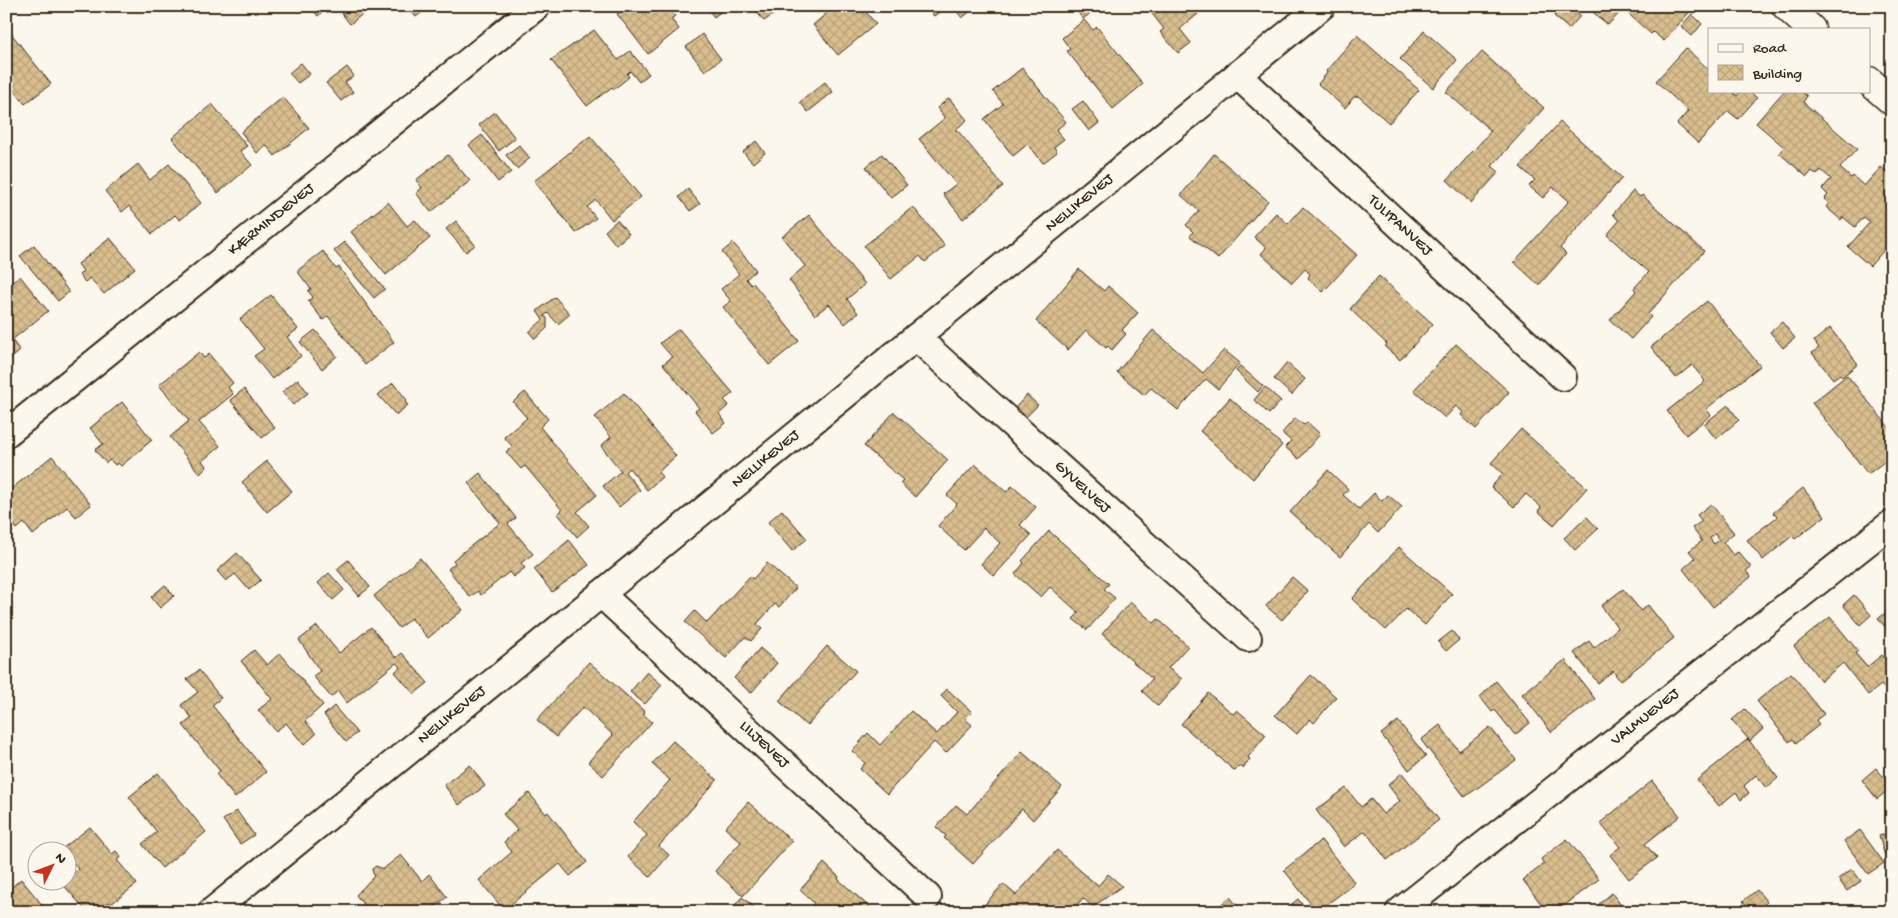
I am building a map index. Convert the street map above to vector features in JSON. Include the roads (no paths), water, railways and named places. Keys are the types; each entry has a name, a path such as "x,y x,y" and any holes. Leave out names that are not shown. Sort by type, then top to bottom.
{"street":[{"name":"KÆRMINDEVEJ","path":"6,434 537,6"},
{"name":"NELLIKEVEJ","path":"211,912 1322,6"},
{"path":"1786,6 1810,28"},
{"name":"TULIPANVEJ","path":"1237,75 1563,377"},
{"path":"1870,82 1892,101"},
{"name":"GYVELVEJ","path":"916,337 1248,638"},
{"name":"VALMUEVEJ","path":"1400,912 1892,523"},
{"name":"LILJEVEJ","path":"601,594 928,897"}]}
